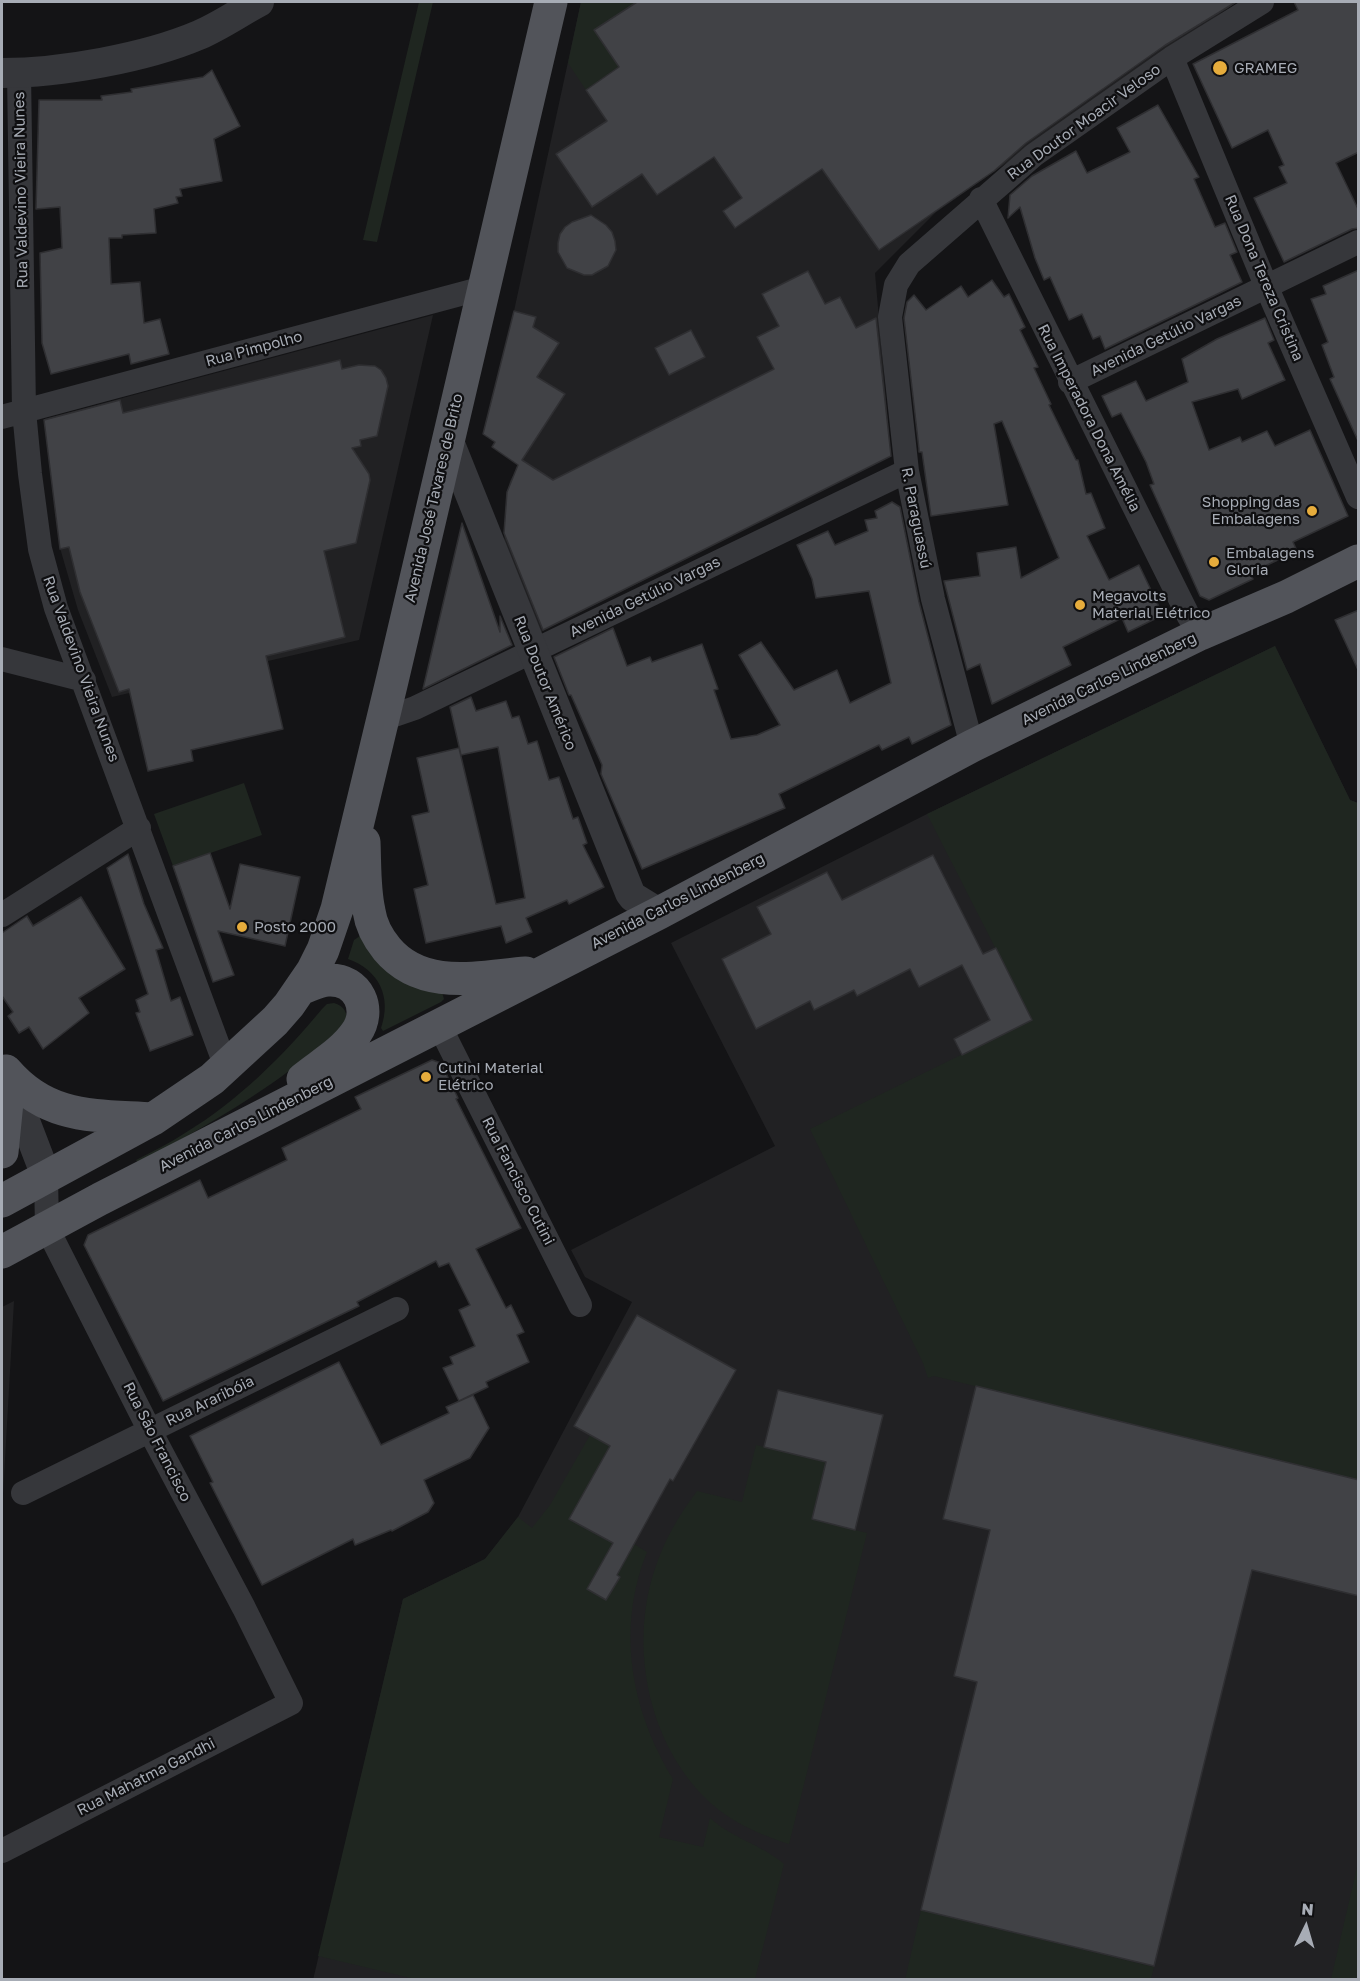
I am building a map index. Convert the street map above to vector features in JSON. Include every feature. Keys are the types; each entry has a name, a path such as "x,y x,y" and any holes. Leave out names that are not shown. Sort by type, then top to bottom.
{"main road":[{"name":"Avenida José Tavares de Brito","path":"302,988 331,930 551,2"},
{"name":"Avenida Carlos Lindenberg","path":"2,1252 100,1199 659,913 972,746 1200,634 1286,597 1359,561"},
{"path":"362,804 369,914 378,935 392,954 417,972 447,979 543,971"},
{"path":"2,1201 153,1119 212,1079 275,1021 302,988 327,980 345,982 353,988 363,1002 364,1013 357,1032 344,1046 248,1124"},
{"path":"4,1066 27,1093 54,1107 84,1114 153,1119"},
{"path":"2,1152 7,1102 4,1066"},
{"path":"46,1176 100,1199"}],"street":[{"path":"10,73 106,61 149,51 199,35 259,2"},
{"name":"Rua Doutor Moacir Veloso","path":"896,285 909,264 1034,155 1172,58 1263,2"},
{"name":"Rua Dona Tereza Cristina","path":"1172,58 1267,288 1359,497"},
{"name":"Rua Valdevino Vieira Nunes","path":"10,73 13,414 31,485 40,549 56,608 226,1067"},
{"name":"Rua Imperadora Dona Amélia","path":"981,200 1070,382 1188,615 1200,634"},
{"name":"Avenida Getúlio Vargas","path":"1070,382 1359,242"},
{"name":"R. Paraguassú","path":"896,285 890,317 907,471 933,599 972,746"},
{"name":"Rua Pimpolho","path":"13,414 483,288"},
{"name":"Rua Doutor Américo","path":"448,439 630,893 659,913"},
{"name":"Avenida Getúlio Vargas","path":"382,719 415,708 907,471"},
{"path":"2,659 84,680"},
{"path":"2,915 139,828"},
{"name":"Rua Fancisco Cutini","path":"439,1025 580,1305"},
{"path":"4,1066 46,1176"},
{"name":"Rua São Francisco","path":"46,1176 47,1228 291,1703"},
{"name":"Rua Araribóia","path":"23,1493 397,1309"},
{"name":"Rua Mahatma Gandhi","path":"2,1851 291,1703"}],"shaded area":[{"path":"419,2 433,2 377,242 363,240"},
{"path":"581,2 1237,2 935,213 875,273 891,456 541,632 504,544 507,492 519,465 492,447 495,442 483,434 514,311"},
{"path":"581,2 637,2 594,30 619,67 586,90 568,63"},
{"path":"433,315 359,640 112,697 78,610 60,548 44,419"},
{"path":"1275,646 1350,800 1358,803 1357,1979 313,1980 403,1599 485,1559 518,1517 632,1302 585,1277 571,1250 775,1146 671,943 927,814"},
{"path":"1275,646 1350,800 1358,803 1358,1480 934,1376 928,1378 923,1363 810,1129 1032,1020 927,814"},
{"path":"244,783 262,835 173,866 154,814"},
{"path":"360,936 442,992 444,999 383,1031 381,1028 385,1006 380,986 368,970 348,959 354,940"},
{"path":"334,1003 343,1008 346,1013 344,1027 336,1034 258,1093 138,1163 136,1160 167,1144 223,1107 259,1077 327,1004"},
{"path":"14,1301 6,1442 2,1512 2,1307"},
{"path":"590,1435 610,1446 569,1519 629,1552 634,1544 647,1552 637,1581 632,1610 631,1639 638,1697 647,1725 673,1779 659,1837 703,1847 710,1818 784,1864 755,1979 419,1980 318,1956 403,1599 485,1559 518,1517 532,1528 550,1505"},
{"path":"756,1445 826,1462 812,1519 867,1533 789,1844 735,1821 719,1810 695,1787 675,1759 660,1729 650,1697 645,1663 644,1629 648,1595 657,1563 669,1535 697,1491 742,1502"},
{"path":"1358,1863 1357,1979 1331,1979"},
{"path":"921,1910 1154,1967 1151,1979 905,1980"}],"building":[{"path":"637,2 1236,2 1164,46 1026,143 994,171 879,250 822,169 735,228 723,211 742,198 714,157 657,195 642,174 592,207 556,154 607,121 586,90 619,67 594,30"},
{"path":"1294,2 1359,2 1359,152 1336,163 1359,211 1359,228 1352,229 1284,262 1254,198 1287,183 1279,167 1284,165 1268,130 1232,148 1193,64 1298,10"},
{"path":"212,70 240,126 214,139 222,181 180,189 182,196 176,197 178,203 154,209 156,233 109,238 111,284 140,282 144,323 160,319 169,354 131,364 129,354 51,374 42,343 40,253 62,248 60,207 36,209 39,100 102,100 101,96 132,92 131,89 203,77"},
{"path":"1158,105 1199,177 1194,179 1215,227 1225,223 1237,252 1230,255 1242,282 1105,349 1100,336 1093,339 1082,314 1069,320 1050,277 1044,280 1020,207 1008,218 1010,195 1032,176 1076,151 1087,173 1130,152 1117,128"},
{"path":"591,215 612,232 616,250 608,266 592,275 584,275 567,268 558,252 558,243 565,227"},
{"path":"1359,270 1359,443 1330,379 1334,377 1322,345 1328,342 1311,299 1326,294 1323,286"},
{"path":"808,271 825,304 840,297 856,328 876,318 891,456 543,630 504,533 507,492 518,465 492,447 495,442 483,434 514,311 536,317 533,327 559,343 537,377 565,394 522,460 553,480 774,369 757,337 779,326 762,294"},
{"path":"992,280 1004,297 1009,294 1025,327 1020,330 1038,367 1034,368 1051,404 1049,405 1078,460 1086,494 1091,493 1105,528 1087,536 1109,580 1139,565 1163,615 1128,632 1122,618 1063,647 1071,665 992,704 980,664 967,670 944,581 980,576 977,553 1016,547 1021,578 1059,558 1002,421 994,424 1008,505 931,516 922,452 919,452 904,318 907,302 914,295 926,310 961,286 968,297"},
{"path":"1265,318 1274,340 1268,343 1285,380 1242,399 1238,389 1192,402 1209,450 1240,437 1242,442 1267,431 1275,446 1310,430 1348,516 1293,542 1297,551 1250,573 1253,579 1209,600 1200,596 1150,485 1154,484 1146,462 1121,413 1112,417 1102,396 1136,381 1146,401 1188,382 1182,359 1217,339"},
{"path":"691,330 705,357 669,375 655,348"},
{"path":"340,360 342,369 359,365 375,366 381,370 388,386 377,436 360,440 361,446 352,448 369,474 370,480 356,543 324,551 345,637 266,656 283,729 191,750 193,761 148,771 129,689 119,692 80,592 69,547 60,549 44,420 120,400 123,413"},
{"path":"892,502 900,507 919,602 951,725 912,744 909,737 882,750 879,745 779,794 785,808 642,869 601,774 602,765 554,657 613,628 627,666 650,657 652,662 702,644 718,689 714,690 731,739 757,735 780,725 739,655 761,642 794,690 837,670 850,703 891,683 869,591 816,598 812,579 797,545 828,531 835,545 868,531 865,520 877,518 875,511"},
{"path":"462,523 500,632 500,616 512,645 423,689"},
{"path":"1359,610 1359,672 1335,620"},
{"path":"471,697 476,711 506,701 512,718 519,716 528,744 537,741 549,780 559,777 573,819 578,817 587,843 583,845 604,887 569,904 567,900 526,918 532,932 506,943 501,926 426,943 414,889 428,885 412,816 429,812 417,758 459,748 496,904 525,898 498,747 461,755 450,707"},
{"path":"210,853 230,909 240,864 300,877 285,946 218,931 234,975 213,982 173,866"},
{"path":"128,854 144,904 163,948 156,950 171,1001 180,997 193,1035 150,1051 136,1013 140,1012 136,1000 148,994 107,868"},
{"path":"933,855 983,954 996,948 1032,1020 962,1055 954,1039 990,1020 962,965 919,987 910,969 857,996 854,990 814,1010 810,1001 756,1029 722,959 771,934 757,907 827,872 842,900"},
{"path":"81,897 125,969 79,998 89,1013 43,1049 29,1027 19,1033 8,1016 13,1012 2,996 2,933 27,916 33,926"},
{"path":"432,1060 441,1063 458,1098 456,1099 521,1228 476,1249 506,1308 511,1305 524,1332 517,1335 529,1362 486,1382 488,1387 459,1401 443,1368 453,1364 450,1357 475,1346 459,1310 470,1305 449,1263 439,1267 436,1261 357,1302 359,1306 163,1401 84,1245 88,1235 200,1180 208,1198 287,1160 282,1148 361,1109 355,1097"},
{"path":"637,1315 736,1370 673,1481 670,1479 617,1575 620,1577 606,1600 587,1589 613,1543 569,1519 610,1446 574,1426"},
{"path":"339,1362 381,1445 449,1413 446,1407 473,1395 489,1428 470,1458 424,1480 434,1503 428,1512 392,1531 355,1545 353,1539 262,1585 210,1483 213,1482 190,1436"},
{"path":"976,1386 1359,1480 1359,1596 1252,1570 1154,1966 921,1910 977,1682 954,1676 990,1530 943,1519"},
{"path":"778,1390 883,1415 855,1530 812,1519 826,1462 764,1447"}],"place":[{"name":"GRAMEG","path":"1220,68"},
{"name":"Shopping das Embalagens","path":"1312,511"},
{"name":"Embalagens Gloria","path":"1214,562"},
{"name":"Megavolts Material Elétrico","path":"1080,605"},
{"name":"Posto 2000","path":"242,927"},
{"name":"Cutini Material Elétrico","path":"426,1077"}]}
